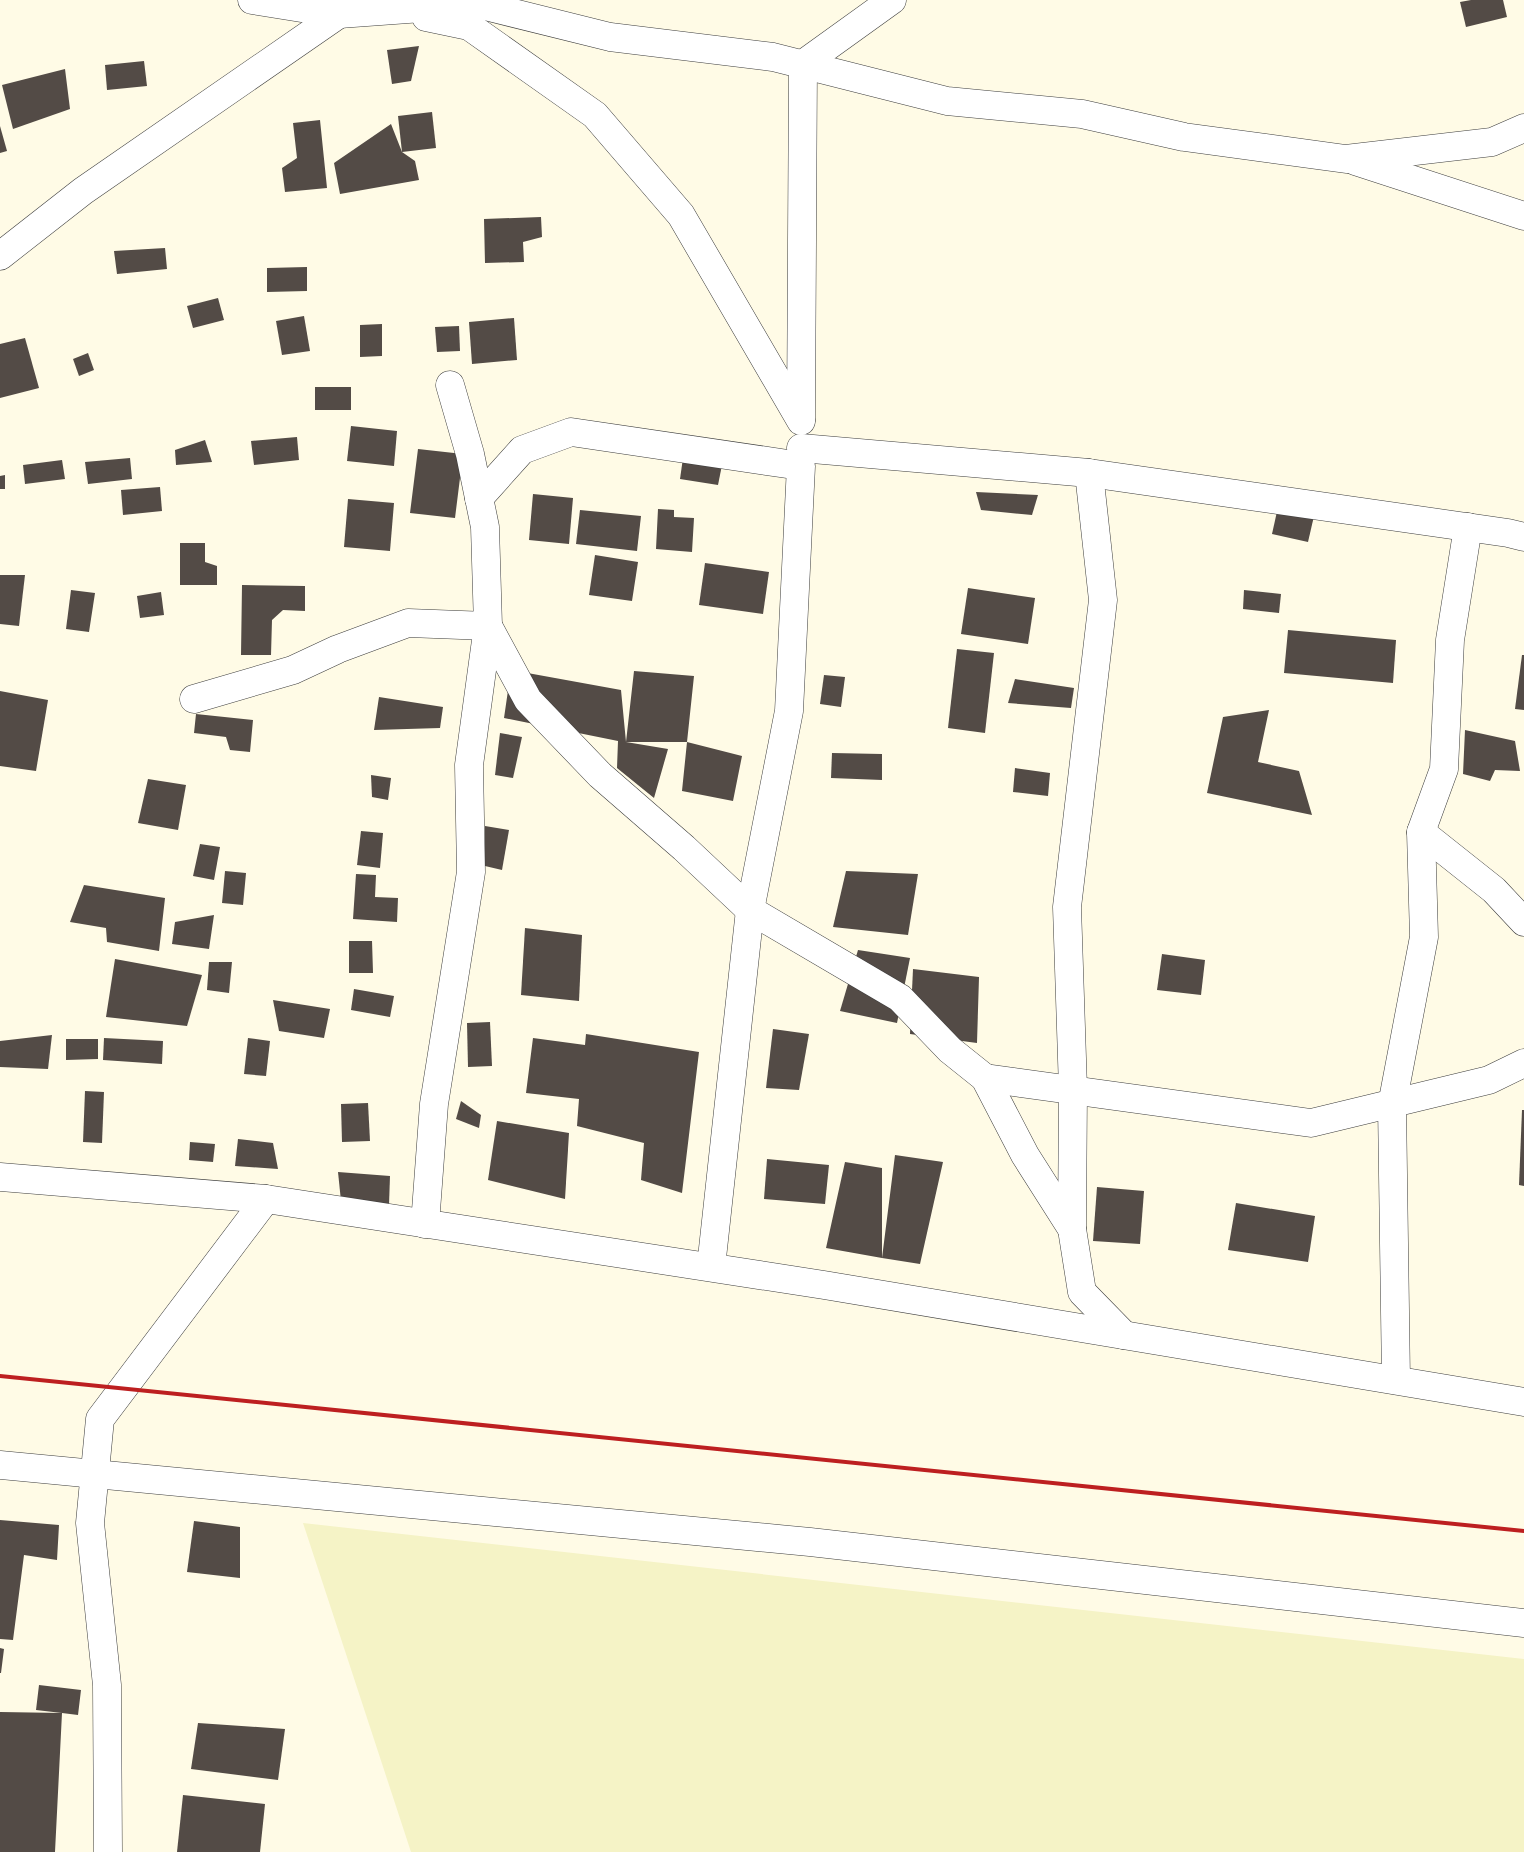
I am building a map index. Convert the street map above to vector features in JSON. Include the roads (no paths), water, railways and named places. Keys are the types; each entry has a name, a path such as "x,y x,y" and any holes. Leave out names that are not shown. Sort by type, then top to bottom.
{"street":[{"path":"252,0 339,14 477,4 610,37 773,56 948,101 1082,114 1184,137 1346,159 1524,216"},
{"path":"803,64 892,0"},
{"path":"396,10 469,26 595,115 681,215 801,421"},
{"path":"0,256 84,191 205,105 339,14"},
{"path":"710,1267 750,910 789,711 801,457 803,64"},
{"path":"1346,159 1492,142 1524,128"},
{"path":"425,1224 434,1104 471,872 469,765 488,626 485,527 470,454 450,385"},
{"path":"479,498 522,450 571,432 801,457 1090,473 1468,527 1524,537"},
{"path":"1090,473 1102,600 1067,907 1073,1089 1072,1229 1082,1292 1124,1335"},
{"path":"1396,1380 1392,1105 1424,937 1421,832 1444,769 1450,640 1468,527"},
{"path":"194,699 293,670 338,649 408,623 488,626"},
{"path":"488,626 528,700 600,774 684,848 750,910 900,998 950,1050 985,1078 1025,1155 1072,1229"},
{"path":"1421,832 1494,890 1524,922"},
{"path":"985,1078 1312,1123 1489,1080 1524,1063"},
{"path":"0,1177 266,1199 710,1267 1524,1402"},
{"path":"108,1852 106,1685 90,1523 100,1419 266,1199"},
{"path":"0,1465 810,1542 1524,1624"}],"railway":[{"path":"0,1376 1524,1531"}]}
